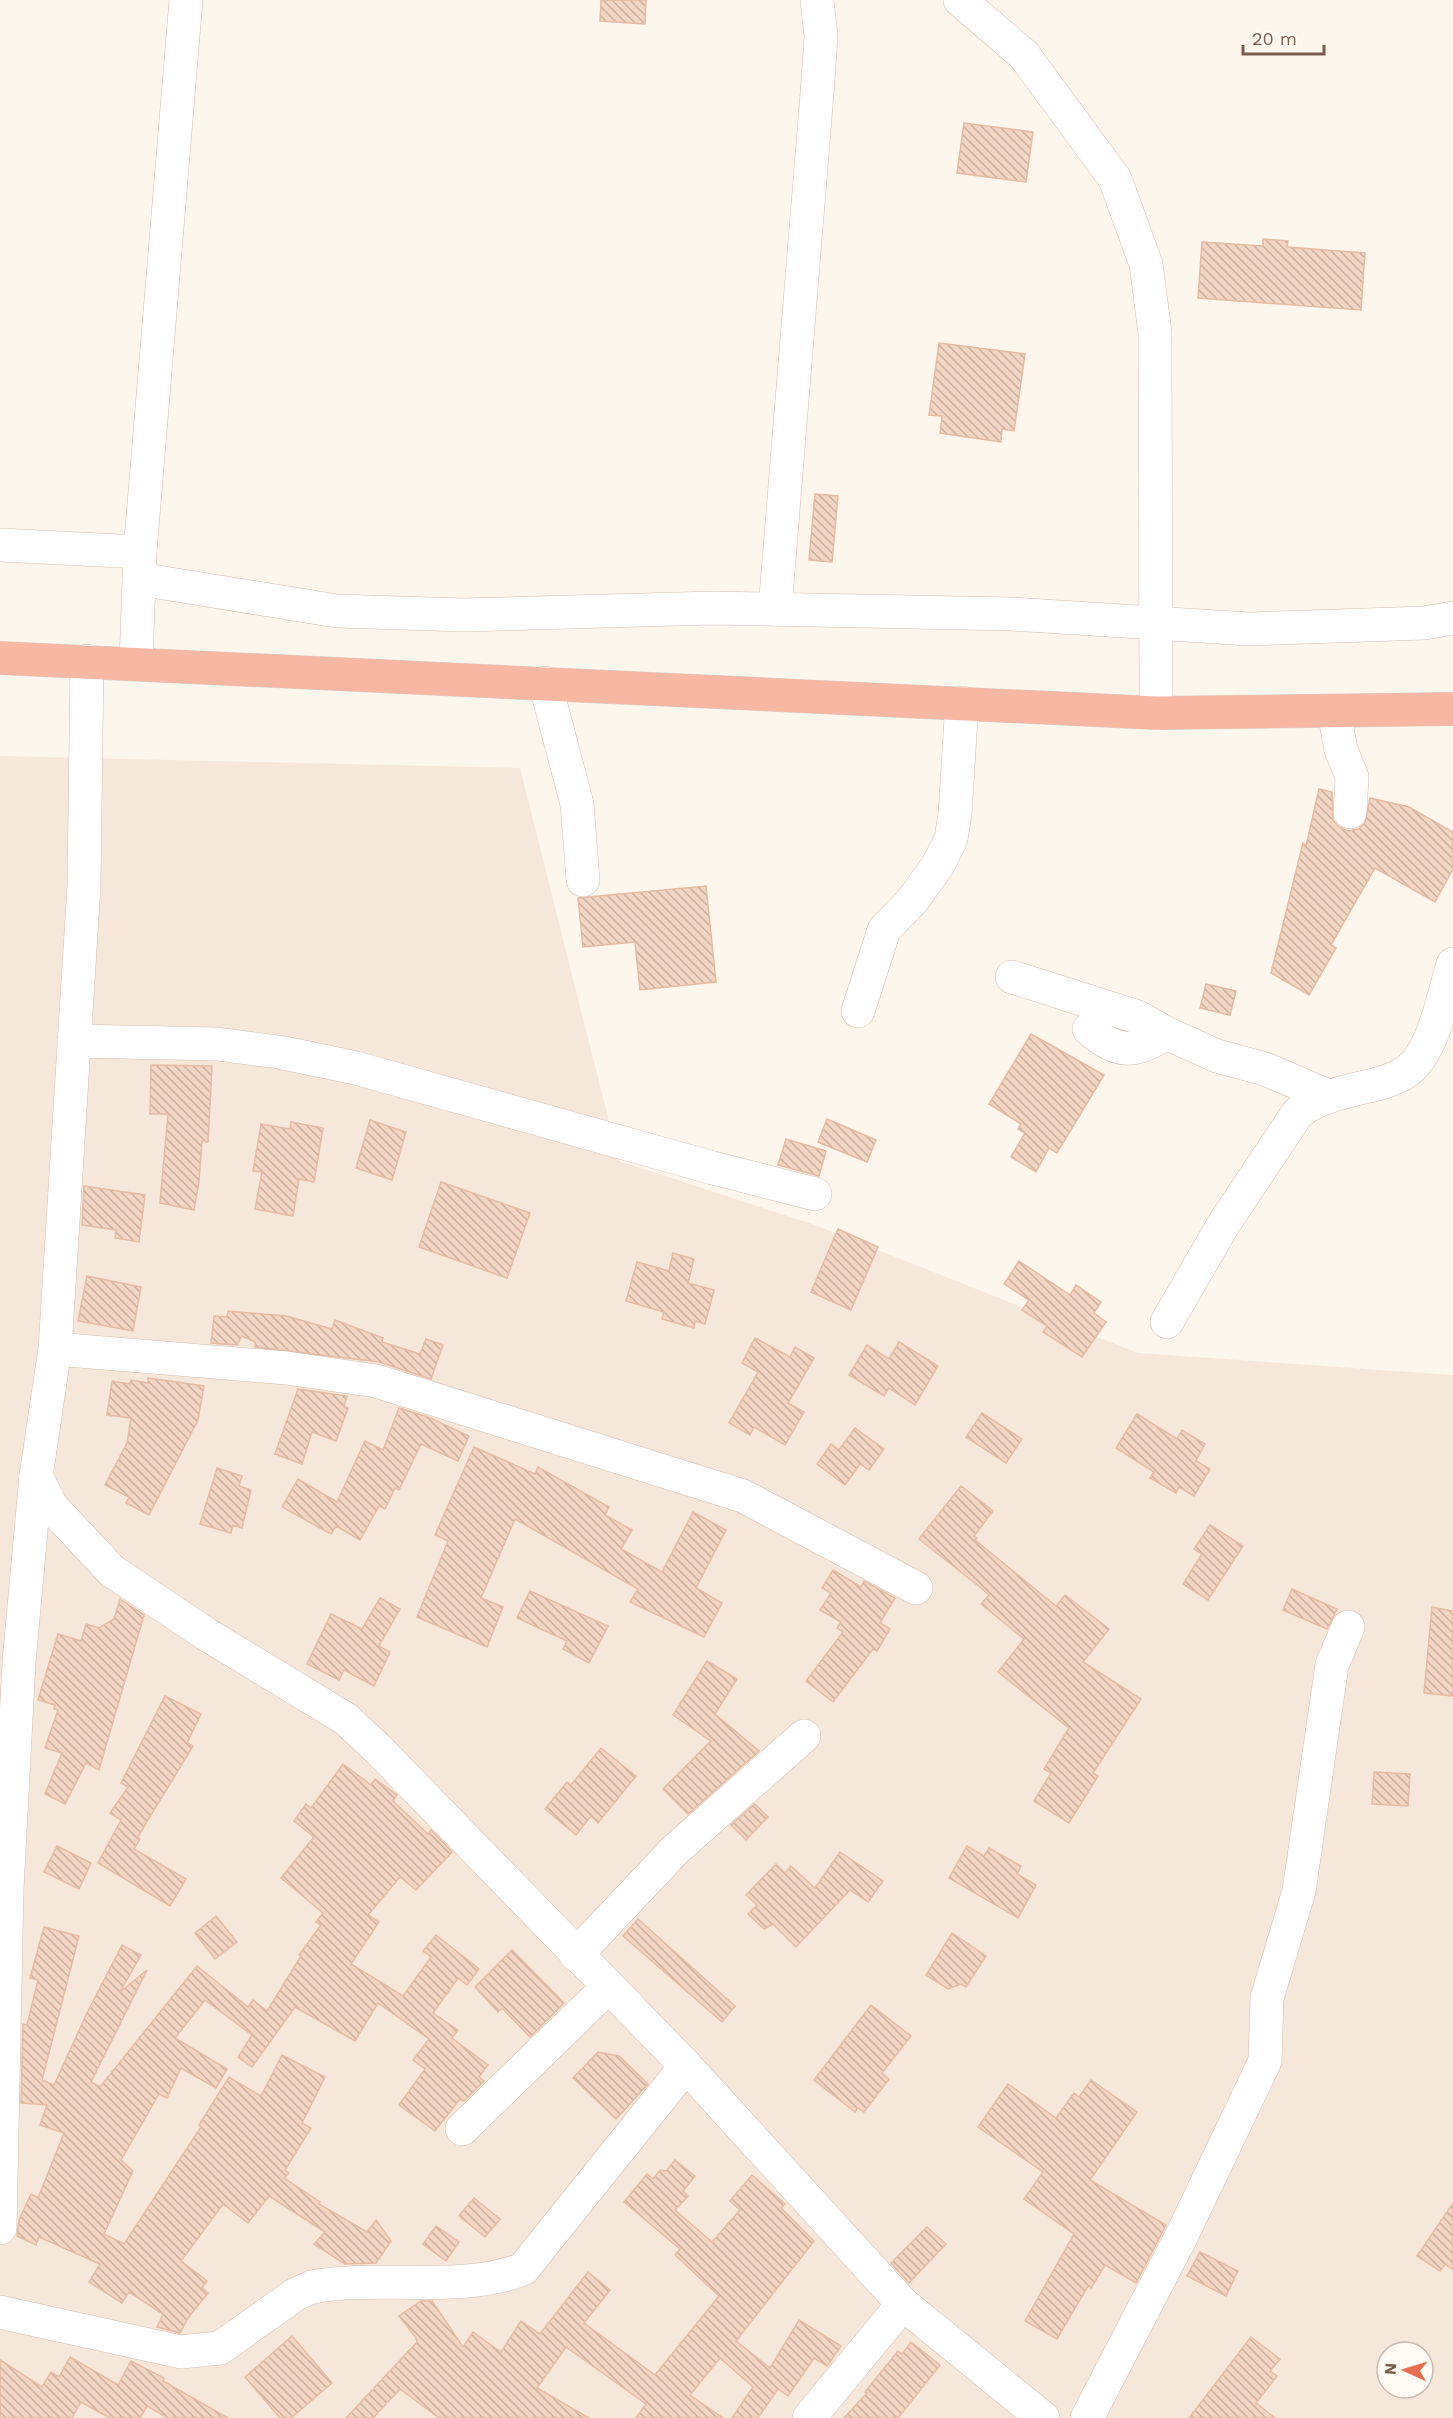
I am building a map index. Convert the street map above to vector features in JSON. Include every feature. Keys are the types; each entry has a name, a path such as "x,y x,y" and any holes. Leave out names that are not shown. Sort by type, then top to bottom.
{"highway":[{"path":"0,658 1156,713 1453,709"}],"street":[{"path":"136,663 140,565 186,0"},
{"path":"774,609 818,81 821,36 817,0"},
{"path":"960,0 1024,56 1115,179 1146,264 1155,333 1156,713"},
{"path":"0,544 140,565 337,611 523,615 624,610 774,609 1012,614 1249,629 1424,623 1453,618"},
{"path":"0,2228 7,1889 19,1662 36,1476 55,1349 84,885 87,662"},
{"path":"545,683 577,804 584,880"},
{"path":"858,1011 884,930 912,901 938,865 951,839 955,814 962,703"},
{"path":"1334,712 1341,750 1352,777 1350,812"},
{"path":"1167,1322 1223,1225 1297,1114 1303,1108 1328,1096 1388,1080 1412,1068 1431,1037 1453,964"},
{"path":"1012,977 1138,1017 1166,1033 1217,1056 1265,1069 1328,1096"},
{"path":"1089,1029 1105,1044 1124,1050 1150,1044 1166,1033"},
{"path":"74,1041 217,1044 279,1052 323,1061 356,1068 713,1168 815,1194"},
{"path":"55,1349 288,1368 376,1381 742,1496 916,1588"},
{"path":"36,1476 51,1506 112,1571 206,1634 346,1719 379,1750 686,2066 903,2304 1043,2418"},
{"path":"1087,2418 1181,2237 1265,2061 1267,1998 1299,1890 1332,1665 1348,1627"},
{"path":"576,1955 675,1850 804,1736"},
{"path":"462,2129 608,1987"},
{"path":"0,2313 181,2352 194,2351 220,2348 296,2294 312,2287 483,2279 523,2269 686,2066"},
{"path":"809,2418 903,2304"}],"shaded area":[{"path":"0,756 520,768 619,1161 815,1225 1138,1353 1453,1375 1453,2418 0,2418"}],"building":[{"path":"601,0 646,0 645,24 600,21"},
{"path":"964,123 1033,132 1026,182 957,173"},
{"path":"1263,239 1288,241 1287,247 1365,253 1361,310 1198,298 1202,242 1263,246"},
{"path":"939,343 1025,354 1014,431 1002,429 1001,442 940,433 942,416 929,415"},
{"path":"815,494 838,496 832,562 809,560"},
{"path":"1319,789 1332,792 1333,820 1339,827 1348,831 1358,829 1365,823 1370,798 1409,807 1453,832 1453,869 1435,902 1375,868 1331,945 1336,948 1309,995 1271,973 1303,843 1306,846"},
{"path":"706,886 716,982 640,990 635,942 583,947 578,898"},
{"path":"1206,984 1236,991 1230,1015 1200,1008"},
{"path":"1031,1034 1104,1075 1057,1153 1049,1148 1036,1172 1011,1157 1025,1133 1018,1129 1021,1124 989,1104"},
{"path":"151,1065 212,1066 208,1142 202,1141 194,1210 160,1203 168,1114 150,1114"},
{"path":"827,1119 876,1140 867,1162 818,1142"},
{"path":"370,1120 406,1132 392,1180 356,1168"},
{"path":"291,1122 323,1128 314,1182 299,1179 293,1216 255,1209 262,1172 253,1171 261,1124 290,1129"},
{"path":"786,1139 826,1151 819,1176 778,1165"},
{"path":"441,1182 530,1213 507,1278 419,1247"},
{"path":"84,1186 145,1195 139,1242 115,1238 116,1230 82,1225"},
{"path":"838,1229 878,1247 851,1310 811,1292"},
{"path":"673,1253 694,1259 688,1283 714,1290 705,1324 695,1321 694,1328 662,1319 664,1312 626,1301 637,1262 669,1271"},
{"path":"1019,1261 1070,1295 1076,1285 1101,1302 1094,1313 1106,1322 1082,1357 1043,1332 1047,1326 1022,1310 1029,1300 1004,1284"},
{"path":"87,1276 141,1287 133,1331 78,1321"},
{"path":"228,1311 286,1316 332,1329 335,1320 383,1338 382,1342 420,1354 426,1339 443,1345 431,1379 379,1362 255,1347 255,1342 242,1336 237,1345 211,1343 214,1316 227,1317"},
{"path":"755,1338 790,1357 795,1347 814,1358 788,1403 804,1412 785,1445 754,1427 750,1435 729,1423 758,1372 742,1363"},
{"path":"899,1342 938,1366 915,1405 889,1388 884,1396 849,1375 867,1345 889,1359"},
{"path":"148,1378 204,1386 198,1420 149,1515 126,1503 129,1497 105,1485 127,1443 131,1418 107,1415 112,1381 130,1384 131,1380 148,1383"},
{"path":"298,1389 347,1396 344,1406 348,1408 336,1441 312,1432 302,1464 275,1454"},
{"path":"399,1408 428,1417 469,1436 458,1461 421,1444 399,1490 395,1488 385,1509 379,1506 360,1540 336,1526 331,1534 282,1507 298,1479 337,1502 365,1441 383,1450"},
{"path":"982,1413 1022,1439 1006,1463 966,1437"},
{"path":"1137,1414 1177,1439 1182,1430 1205,1444 1196,1461 1210,1469 1194,1496 1179,1487 1176,1493 1150,1478 1154,1472 1116,1448"},
{"path":"855,1428 884,1449 869,1470 860,1464 845,1485 817,1464 831,1444 839,1450"},
{"path":"474,1447 535,1474 538,1467 609,1507 605,1515 632,1530 621,1549 662,1572 693,1512 726,1530 696,1588 722,1603 704,1637 630,1602 638,1589 515,1519 481,1598 503,1607 487,1647 417,1617 448,1541 435,1535"},
{"path":"217,1468 242,1476 239,1486 251,1490 242,1528 233,1525 231,1533 200,1524"},
{"path":"961,1486 993,1511 974,1536 977,1538 975,1540 1056,1606 1065,1595 1109,1629 1083,1662 1141,1699 1093,1773 1098,1776 1069,1823 1034,1801 1051,1773 1044,1769 1069,1728 998,1672 1024,1639 981,1604 989,1595 919,1539"},
{"path":"1210,1525 1243,1546 1208,1600 1183,1584 1202,1554 1194,1549"},
{"path":"833,1570 861,1587 864,1581 895,1598 880,1623 890,1629 877,1651 873,1649 833,1702 806,1681 843,1632 837,1628 841,1622 820,1610 831,1593 822,1588"},
{"path":"1292,1589 1337,1609 1327,1629 1283,1610"},
{"path":"530,1591 608,1626 589,1663 563,1649 567,1641 517,1618"},
{"path":"380,1598 400,1609 379,1646 390,1652 374,1686 344,1670 339,1680 307,1664 331,1614 362,1629"},
{"path":"120,1599 144,1615 99,1770 86,1763 65,1804 45,1794 62,1753 45,1748 58,1710 54,1709 55,1705 38,1700 58,1634 81,1641 86,1624 99,1628 114,1619"},
{"path":"1432,1607 1453,1611 1453,1696 1424,1693"},
{"path":"707,1661 737,1679 715,1714 759,1751 688,1814 663,1789 711,1741 673,1715"},
{"path":"165,1696 201,1714 187,1743 193,1746 137,1838 140,1839 134,1849 186,1879 170,1906 98,1863 121,1820 110,1813 128,1787 121,1783"},
{"path":"601,1748 636,1776 598,1823 591,1816 576,1835 545,1809 567,1782 571,1785"},
{"path":"343,1764 371,1785 375,1779 397,1795 393,1801 428,1834 431,1830 452,1852 416,1890 400,1877 368,1915 379,1922 351,1964 403,1996 431,1957 423,1951 436,1935 479,1969 467,1985 458,1978 433,2013 458,2030 452,2038 488,2065 479,2077 484,2081 464,2101 460,2099 435,2131 399,2105 425,2069 413,2060 429,2039 378,2003 355,2041 295,2007 252,2067 238,2057 252,2035 205,2000 175,2038 227,2069 216,2088 181,2068 167,2098 159,2094 121,2160 133,2171 104,2234 124,2244 201,2127 199,2125 229,2077 261,2096 282,2055 325,2077 302,2123 311,2128 285,2170 289,2173 284,2178 320,2202 319,2204 367,2232 376,2220 391,2241 376,2263 345,2264 314,2244 325,2232 269,2196 248,2223 223,2204 181,2261 207,2281 202,2288 208,2293 188,2318 180,2333 157,2327 163,2314 129,2292 122,2303 89,2282 100,2264 39,2237 36,2245 17,2236 19,2220 31,2194 38,2198 64,2133 40,2125 47,2105 21,2103 23,2024 27,2025 38,1980 30,1978 44,1927 79,1936 42,2080 54,2085 122,1945 141,1955 120,1992 147,1970 91,2082 100,2087 197,1966 248,2007 253,2000 267,2011 301,1956 299,1955 321,1925 316,1922 323,1913 281,1878 314,1837 294,1821 306,1804 311,1808"},
{"path":"1374,1772 1410,1774 1408,1806 1372,1804"},
{"path":"755,1804 768,1817 746,1840 731,1825"},
{"path":"57,1846 91,1863 79,1889 44,1872"},
{"path":"967,1846 984,1856 989,1848 1021,1866 1017,1874 1036,1885 1018,1918 949,1878"},
{"path":"840,1852 883,1881 868,1902 850,1890 796,1947 773,1924 764,1929 748,1914 757,1905 746,1895 776,1864 785,1873 791,1866 815,1888"},
{"path":"216,1916 237,1942 215,1959 195,1933"},
{"path":"638,1919 735,2006 722,2022 623,1936"},
{"path":"952,1933 986,1956 966,1987 961,1984 948,1989 926,1975"},
{"path":"512,1950 564,2003 530,2037 502,2008 498,2012 475,1987"},
{"path":"871,2005 911,2036 882,2073 889,2079 864,2112 858,2108 855,2112 814,2080"},
{"path":"598,2052 619,2056 648,2084 616,2119 573,2078"},
{"path":"1091,2080 1137,2112 1090,2180 1166,2225 1136,2283 1105,2265 1091,2288 1088,2286 1057,2339 1025,2321 1074,2234 1024,2199 1043,2172 978,2127 1008,2084 1056,2118 1074,2093 1079,2097"},
{"path":"675,2160 695,2176 683,2191 688,2196 675,2210 712,2242 740,2210 730,2201 752,2175 785,2204 781,2208 814,2241 736,2341 770,2368 799,2320 841,2346 827,2366 814,2358 788,2396 778,2389 758,2418 732,2418 753,2387 720,2358 690,2395 723,2418 636,2418 646,2404 566,2347 537,2388 589,2418 439,2418 400,2389 373,2418 346,2418 417,2342 399,2316 421,2301 432,2301 463,2347 473,2332 501,2352 521,2321 540,2334 588,2272 610,2290 584,2323 655,2375 719,2296 675,2255 680,2249 624,2202 647,2174 653,2179 660,2170 666,2171"},
{"path":"474,2198 500,2219 485,2237 459,2216"},
{"path":"1453,2203 1453,2270 1445,2264 1440,2271 1417,2256"},
{"path":"436,2226 459,2242 446,2261 423,2244"},
{"path":"927,2227 946,2244 909,2283 891,2263"},
{"path":"1200,2252 1238,2271 1226,2296 1187,2276"},
{"path":"292,2336 332,2383 291,2418 280,2418 245,2377"},
{"path":"1251,2337 1280,2359 1270,2371 1277,2376 1256,2403 1275,2418 1189,2418"},
{"path":"911,2342 940,2365 898,2418 844,2418 867,2393 865,2392 898,2351 902,2354"},
{"path":"70,2357 118,2385 131,2361 164,2378 163,2381 228,2418 168,2418 147,2406 140,2418 110,2418 81,2402 72,2418 0,2418 0,2360 42,2387 51,2372 59,2377"}]}
